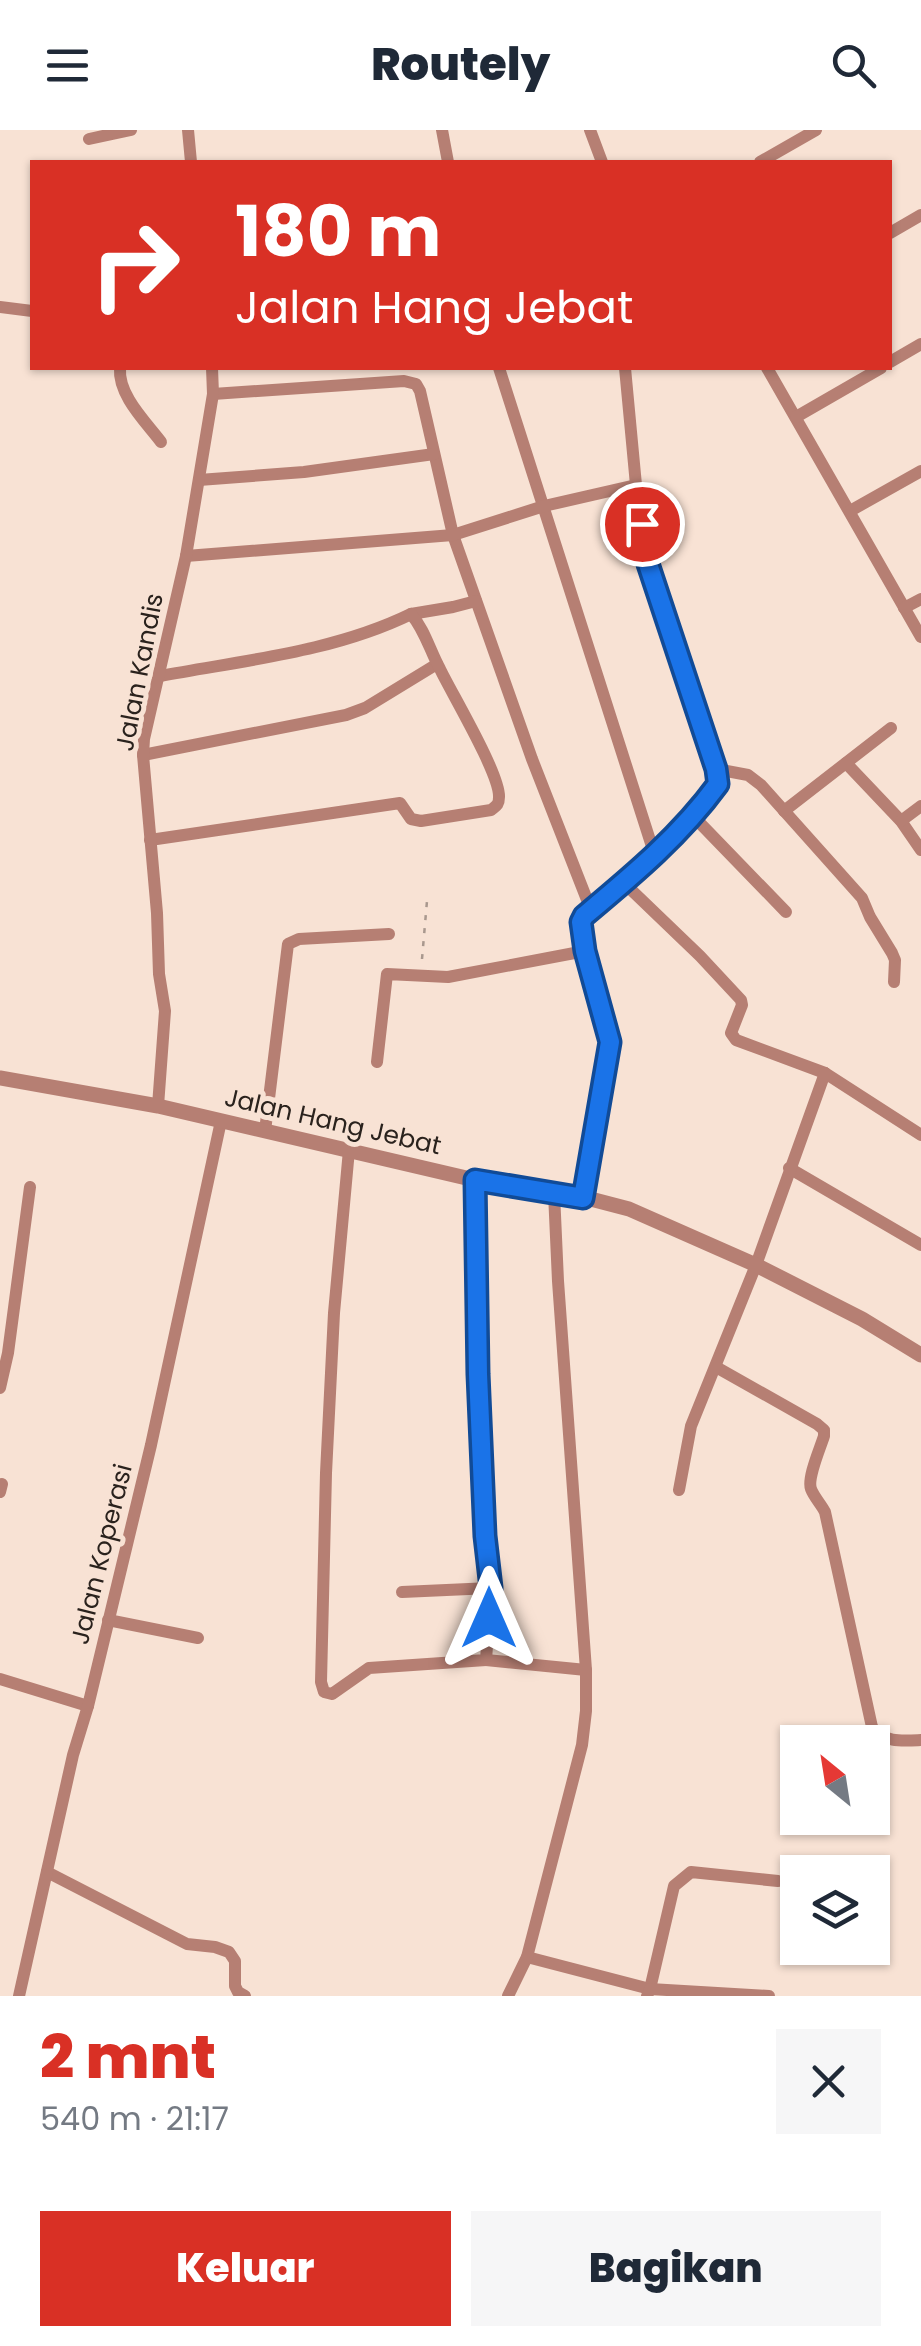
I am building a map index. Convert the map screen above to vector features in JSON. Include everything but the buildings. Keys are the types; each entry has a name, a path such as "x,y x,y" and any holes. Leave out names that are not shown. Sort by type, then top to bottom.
{"street":[{"path":"89,139 131,130"},
{"path":"188,130 191,160"},
{"path":"442,130 448,160"},
{"path":"590,130 601,160"},
{"path":"764,160 816,130"},
{"path":"892,232 921,215"},
{"path":"0,307 30,311"},
{"path":"892,361 921,344"},
{"path":"120,370 125,392 161,442"},
{"name":"Jalan Kandis","path":"158,1106 165,1011 159,974 144,739 186,556 213,394 212,370"},
{"path":"499,370 655,856"},
{"path":"583,1198 610,1042 581,922 694,817 718,784 648,564 625,370"},
{"path":"768,370 921,637"},
{"path":"796,417 878,370"},
{"path":"213,394 416,384 454,535 532,759 591,910"},
{"path":"199,480 334,469 434,454"},
{"path":"850,512 921,471"},
{"path":"186,556 454,535 544,506 636,485"},
{"path":"904,608 921,599"},
{"path":"160,676 324,646 382,628 411,614 476,600"},
{"path":"150,840 400,802 415,822 491,810 499,798 493,774 411,614"},
{"path":"143,755 346,715 365,708 437,664"},
{"path":"784,811 891,728"},
{"path":"846,763 901,821 921,850"},
{"path":"716,769 748,775 761,785 862,898 892,952 894,982"},
{"path":"901,821 921,806"},
{"path":"694,817 786,912"},
{"path":"624,883 741,1000 731,1033 736,1040 824,1073 921,1135"},
{"path":"265,1131 288,944 299,938 389,934"},
{"path":"377,1062 387,974 448,977 585,951"},
{"path":"678,1490 691,1426 756,1266 824,1073"},
{"name":"Jalan Hang Jebat","path":"0,1078 158,1106 475,1180 629,1209 756,1266 921,1355"},
{"name":"Jalan Koperasi","path":"19,1996 73,1755 151,1445 221,1121"},
{"path":"349,1150 334,1313 326,1473 321,1682 324,1692 341,1690 369,1668 486,1660 586,1670"},
{"path":"789,1168 921,1245"},
{"path":"475,1180 483,1500 491,1588 486,1660"},
{"path":"0,1388 30,1187"},
{"path":"508,1996 527,1957 582,1744 586,1711 554,1193"},
{"path":"716,1368 824,1430 809,1482 825,1512 872,1727 879,1736 900,1742 921,1740"},
{"path":"402,1592 491,1588"},
{"path":"108,1620 198,1638"},
{"path":"0,1679 88,1706"},
{"path":"47,1872 187,1944 228,1952 235,1961 234,1986 245,1996"},
{"path":"648,1992 674,1886 683,1876 691,1872 778,1881"},
{"path":"527,1957 648,1992 769,1996"}],"path":[{"path":"420,976 427,901"}],"route":[{"path":"489,1618 491,1588 478,1374 475,1180 583,1198 610,1042 581,922 694,817 718,784 648,564 642,524"}]}
